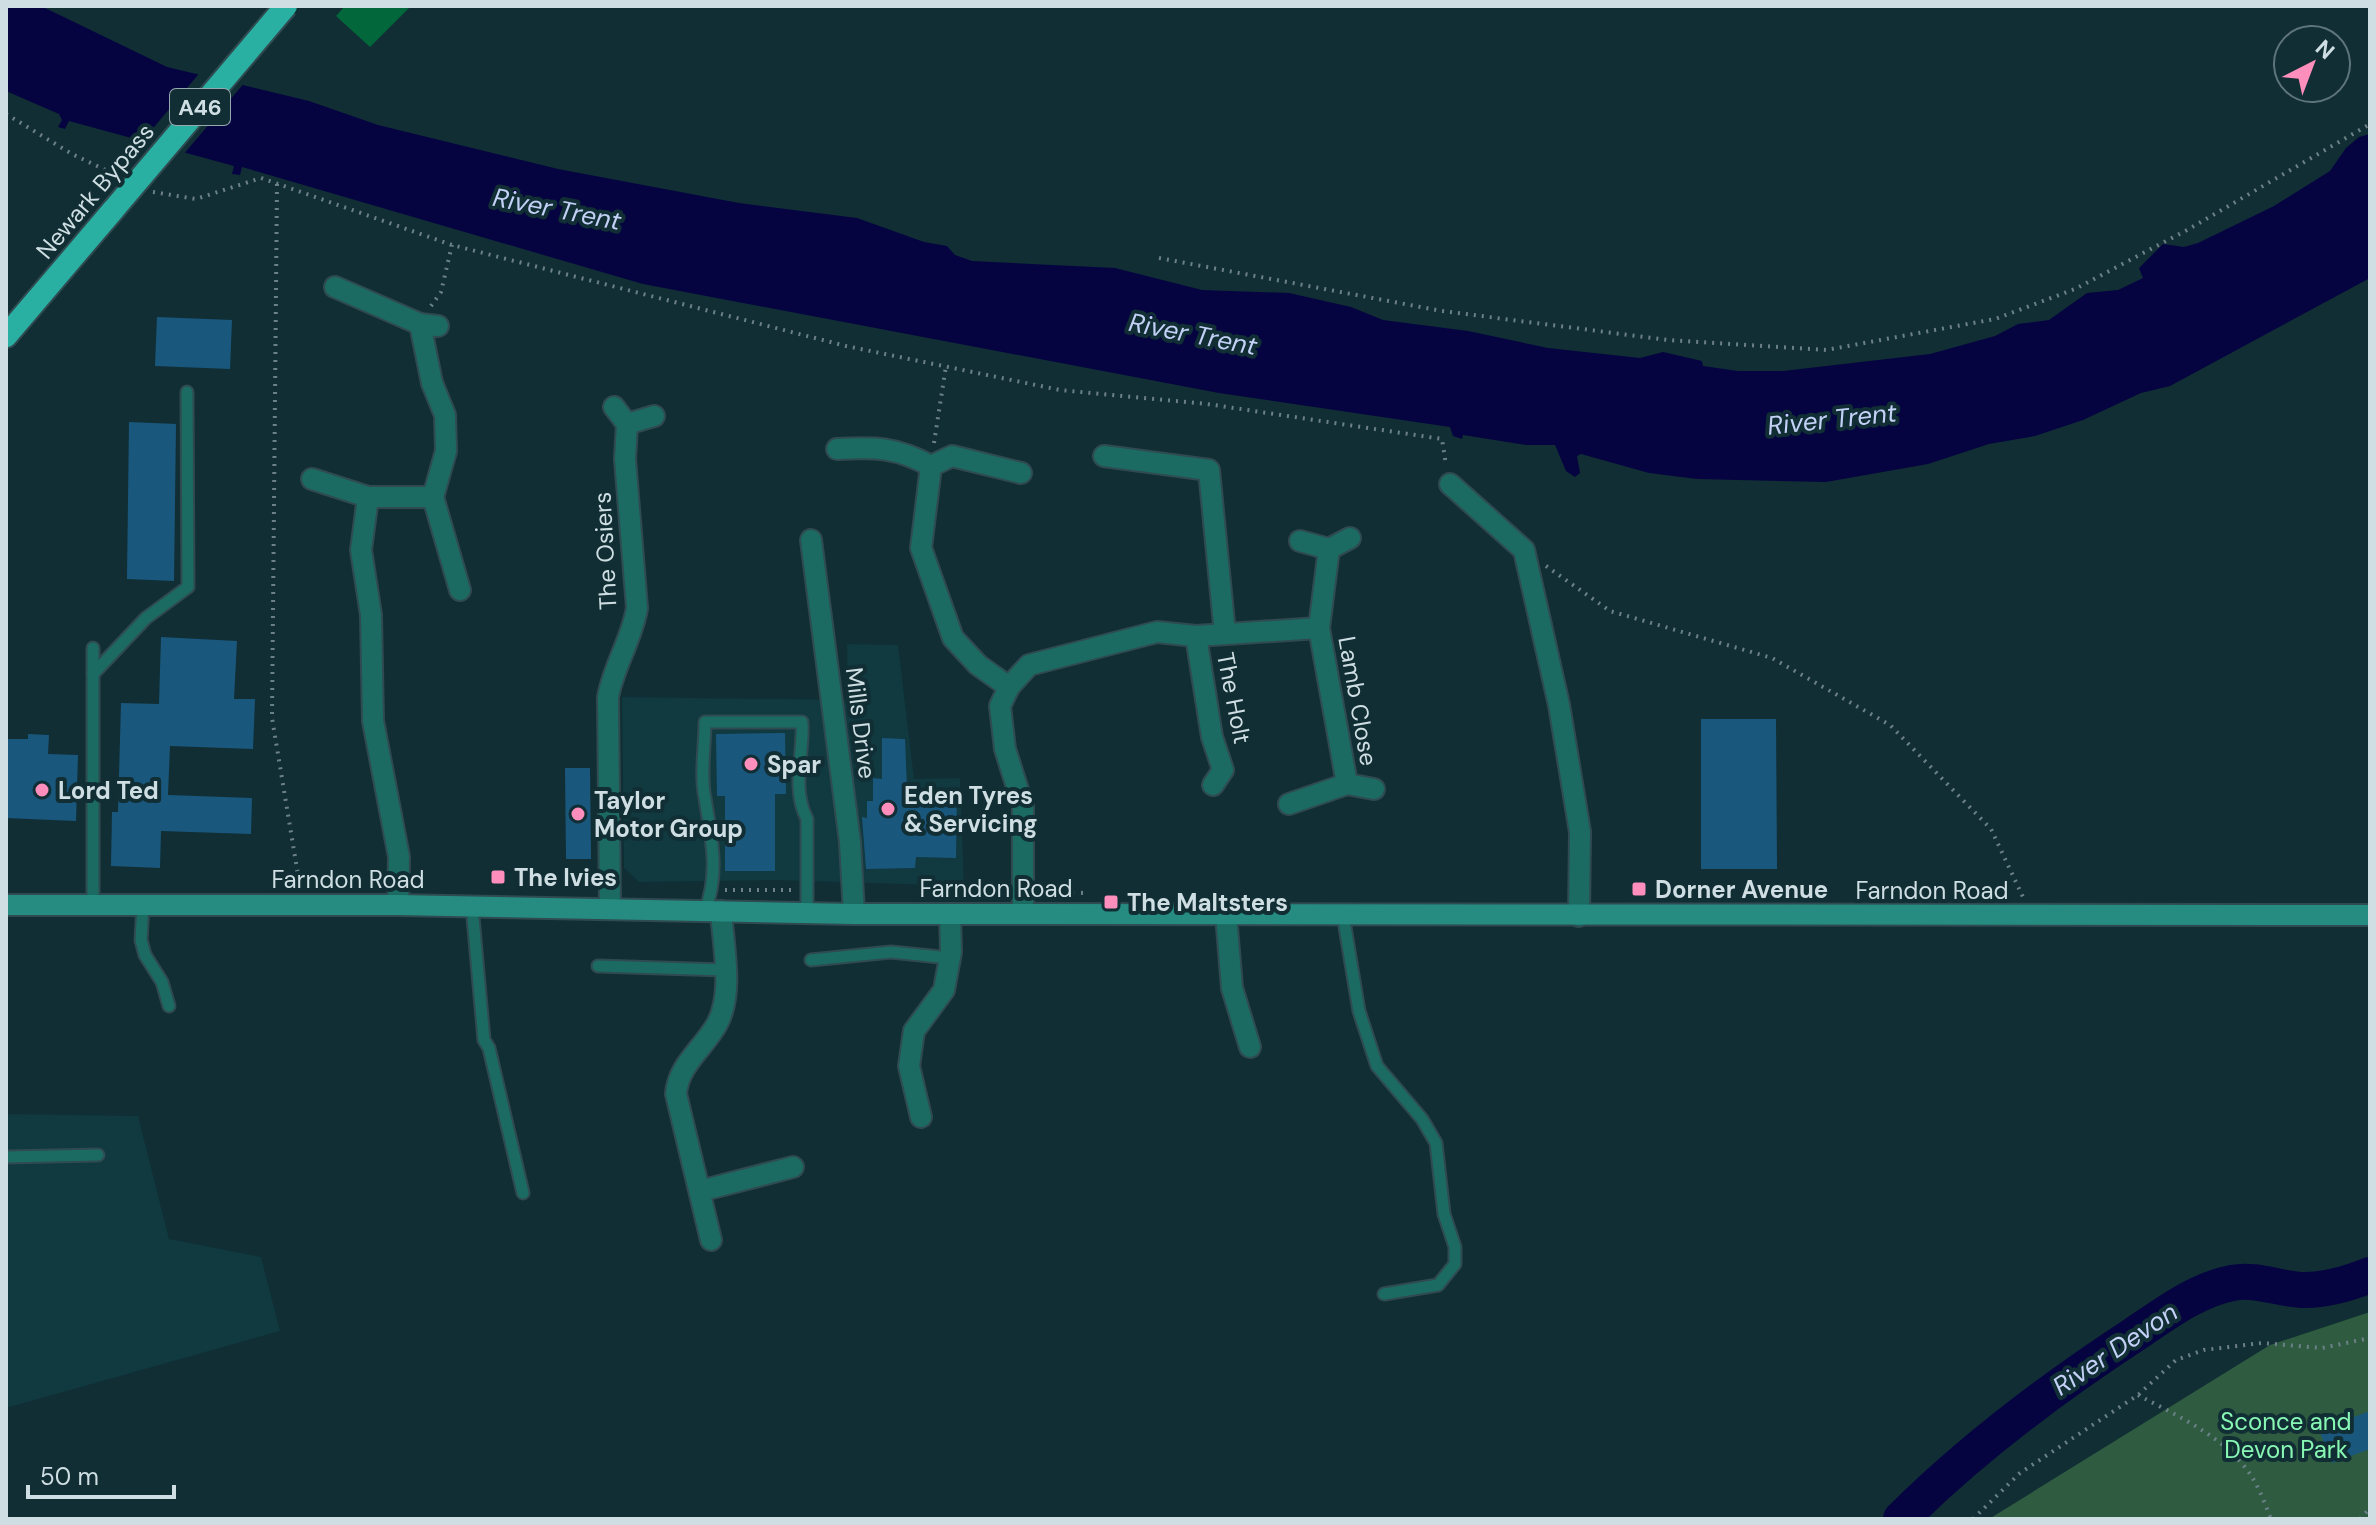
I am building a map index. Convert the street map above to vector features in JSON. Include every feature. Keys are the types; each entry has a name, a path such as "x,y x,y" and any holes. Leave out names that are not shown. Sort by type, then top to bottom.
{"highway":[{"name":"Newark Bypass","path":"6,336 286,6"}],"main road":[{"name":"Farndon Road","path":"6,905 398,905 854,914 2370,915"}],"street":[{"path":"335,287 428,325 432,383 445,415 446,451 433,497 460,590"},
{"path":"614,407 627,424 654,416"},
{"name":"The Osiers","path":"610,909 608,697 611,678 633,631 637,608 625,459 627,424"},
{"path":"837,449 874,447 903,451 931,466"},
{"path":"931,466 952,456 1021,473"},
{"path":"1023,914 1023,806 1005,749 1000,706 1009,687 1029,665 1157,632 1196,636 1225,634 1209,470 1104,456"},
{"path":"931,466 921,548 953,638 978,665 1009,687"},
{"path":"312,479 368,497 433,497"},
{"path":"1450,484 1524,550 1559,705 1580,832 1579,916"},
{"path":"368,497 361,550 371,615 373,721 399,857 398,905"},
{"path":"1300,541 1329,549 1350,538"},
{"name":"Mills Drive","path":"811,540 850,842 854,914"},
{"name":"Lamb Close","path":"1329,549 1319,628 1347,784"},
{"name":"Lamb Close","path":"1225,634 1319,628"},
{"name":"The Holt","path":"1196,636 1212,737 1225,773"},
{"name":"Lamb Close","path":"1289,804 1347,784 1374,789"},
{"path":"711,1240 676,1094 677,1078 718,1022 725,993 713,911"},
{"path":"921,1117 909,1066 914,1031 944,990 950,958 950,914"},
{"path":"1226,915 1232,988 1250,1047"},
{"path":"700,1191 793,1167"}],"lane":[{"path":"93,674 146,618 188,587 187,392"},
{"path":"93,648 93,904"},
{"path":"713,911 715,877 710,812 705,798 705,722 802,722 804,751 798,766 801,808 807,819 807,913"},
{"path":"143,904 141,940 145,955 162,982 169,1006"},
{"path":"472,906 484,1040 489,1048 510,1127 523,1193"},
{"path":"1343,915 1359,1011 1377,1066 1422,1119 1436,1143 1444,1214 1455,1247 1455,1264 1438,1285 1384,1294"},
{"path":"811,960 891,952 950,958"},
{"path":"598,966 724,970"},
{"path":"6,1157 98,1155"}],"path":[{"path":"1159,258 1442,311 1668,340 1826,350 1995,319 2075,289 2187,230 2370,124"},
{"path":"261,178 452,245 693,309 946,366 1060,390 1207,404 1442,439 1450,484"},
{"path":"277,184 272,718 302,905"},
{"path":"428,325 428,310 441,292 452,245"},
{"path":"931,466 946,366"},
{"path":"1524,550 1610,611 1772,658 1890,725 1991,829 2023,898 2023,916"},
{"path":"1973,1519 2020,1473 2138,1395 2176,1360 2204,1350 2262,1343 2322,1348 2370,1338"},
{"path":"2138,1395 2184,1419 2234,1455 2251,1474 2271,1519"},
{"path":"2360,1519 2370,1508"}],"shaded area":[{"path":"847,644 898,645 914,779 960,778 964,886 777,880 639,882 624,868 622,697 848,700"},
{"path":"6,1114 138,1116 169,1239 261,1257 280,1331 6,1408"}],"green space":[{"path":"345,6 411,6 370,47 336,16"},
{"name":"Sconce and Devon Park","path":"2370,1312 2370,1519 1989,1519 2270,1345"}],"water":[{"name":"River Trent","path":"6,6 41,6 167,67 309,101 378,125 558,169 739,203 857,218 924,242 947,246 955,255 972,261 1115,268 1202,290 1289,293 1351,307 1383,320 1468,331 1548,348 1640,358 1663,352 1702,361 1703,366 1738,371 1783,371 1930,354 1995,336 2018,324 2049,320 2087,293 2118,290 2143,278 2139,268 2163,244 2184,247 2198,243 2274,206 2330,171 2346,148 2359,137 2370,134 2370,278 2170,386 2141,393 2083,420 2035,436 1989,444 1928,464 1826,482 1697,479 1649,473 1581,454 1577,456 1580,473 1575,477 1566,471 1555,445 1526,445 1463,435 1462,439 1453,436 1450,427 1219,393 643,284 242,167 240,175 232,174 234,166 69,121 65,129 58,127 62,120 59,114 6,91"}],"pier":[{"path":"203,69 246,81 182,156 138,146"}],"building":[{"path":"157,317 232,320 230,369 155,366"},
{"path":"129,422 176,424 174,581 127,579"},
{"path":"161,637 237,641 234,699 255,699 253,749 170,746 168,795 252,798 251,834 161,831 160,868 111,866 112,812 118,812 121,703 159,704"},
{"path":"1701,719 1776,719 1777,869 1701,869"},
{"path":"785,733 786,794 775,794 775,871 725,871 725,796 717,796 716,734"},
{"name":"Lord Ted","path":"28,734 49,735 48,754 78,755 76,821 6,818 6,739 28,739"},
{"name":"Eden Tyres & Servicing","path":"882,738 905,739 907,788 957,789 956,858 916,857 915,868 866,869 862,817 867,818 867,801 873,801 873,778 882,779"},
{"name":"Taylor Motor Group","path":"565,768 590,768 591,859 566,859"},
{"path":"2370,1411 2370,1449 2332,1463 2319,1430"}],"waterway":[{"name":"River Devon","path":"1901,1519 1984,1444 2043,1398 2193,1297 2232,1283 2251,1282 2313,1290 2338,1286 2370,1275"}],"place":[{"name":"Spar","path":"751,764"},
{"name":"Lord Ted","path":"42,790"},
{"name":"Eden Tyres & Servicing","path":"888,809"},
{"name":"Taylor Motor Group","path":"578,814"},
{"name":"The Ivies","path":"498,877"},
{"name":"Dorner Avenue","path":"1639,889"},
{"name":"The Maltsters","path":"1111,902"}]}
